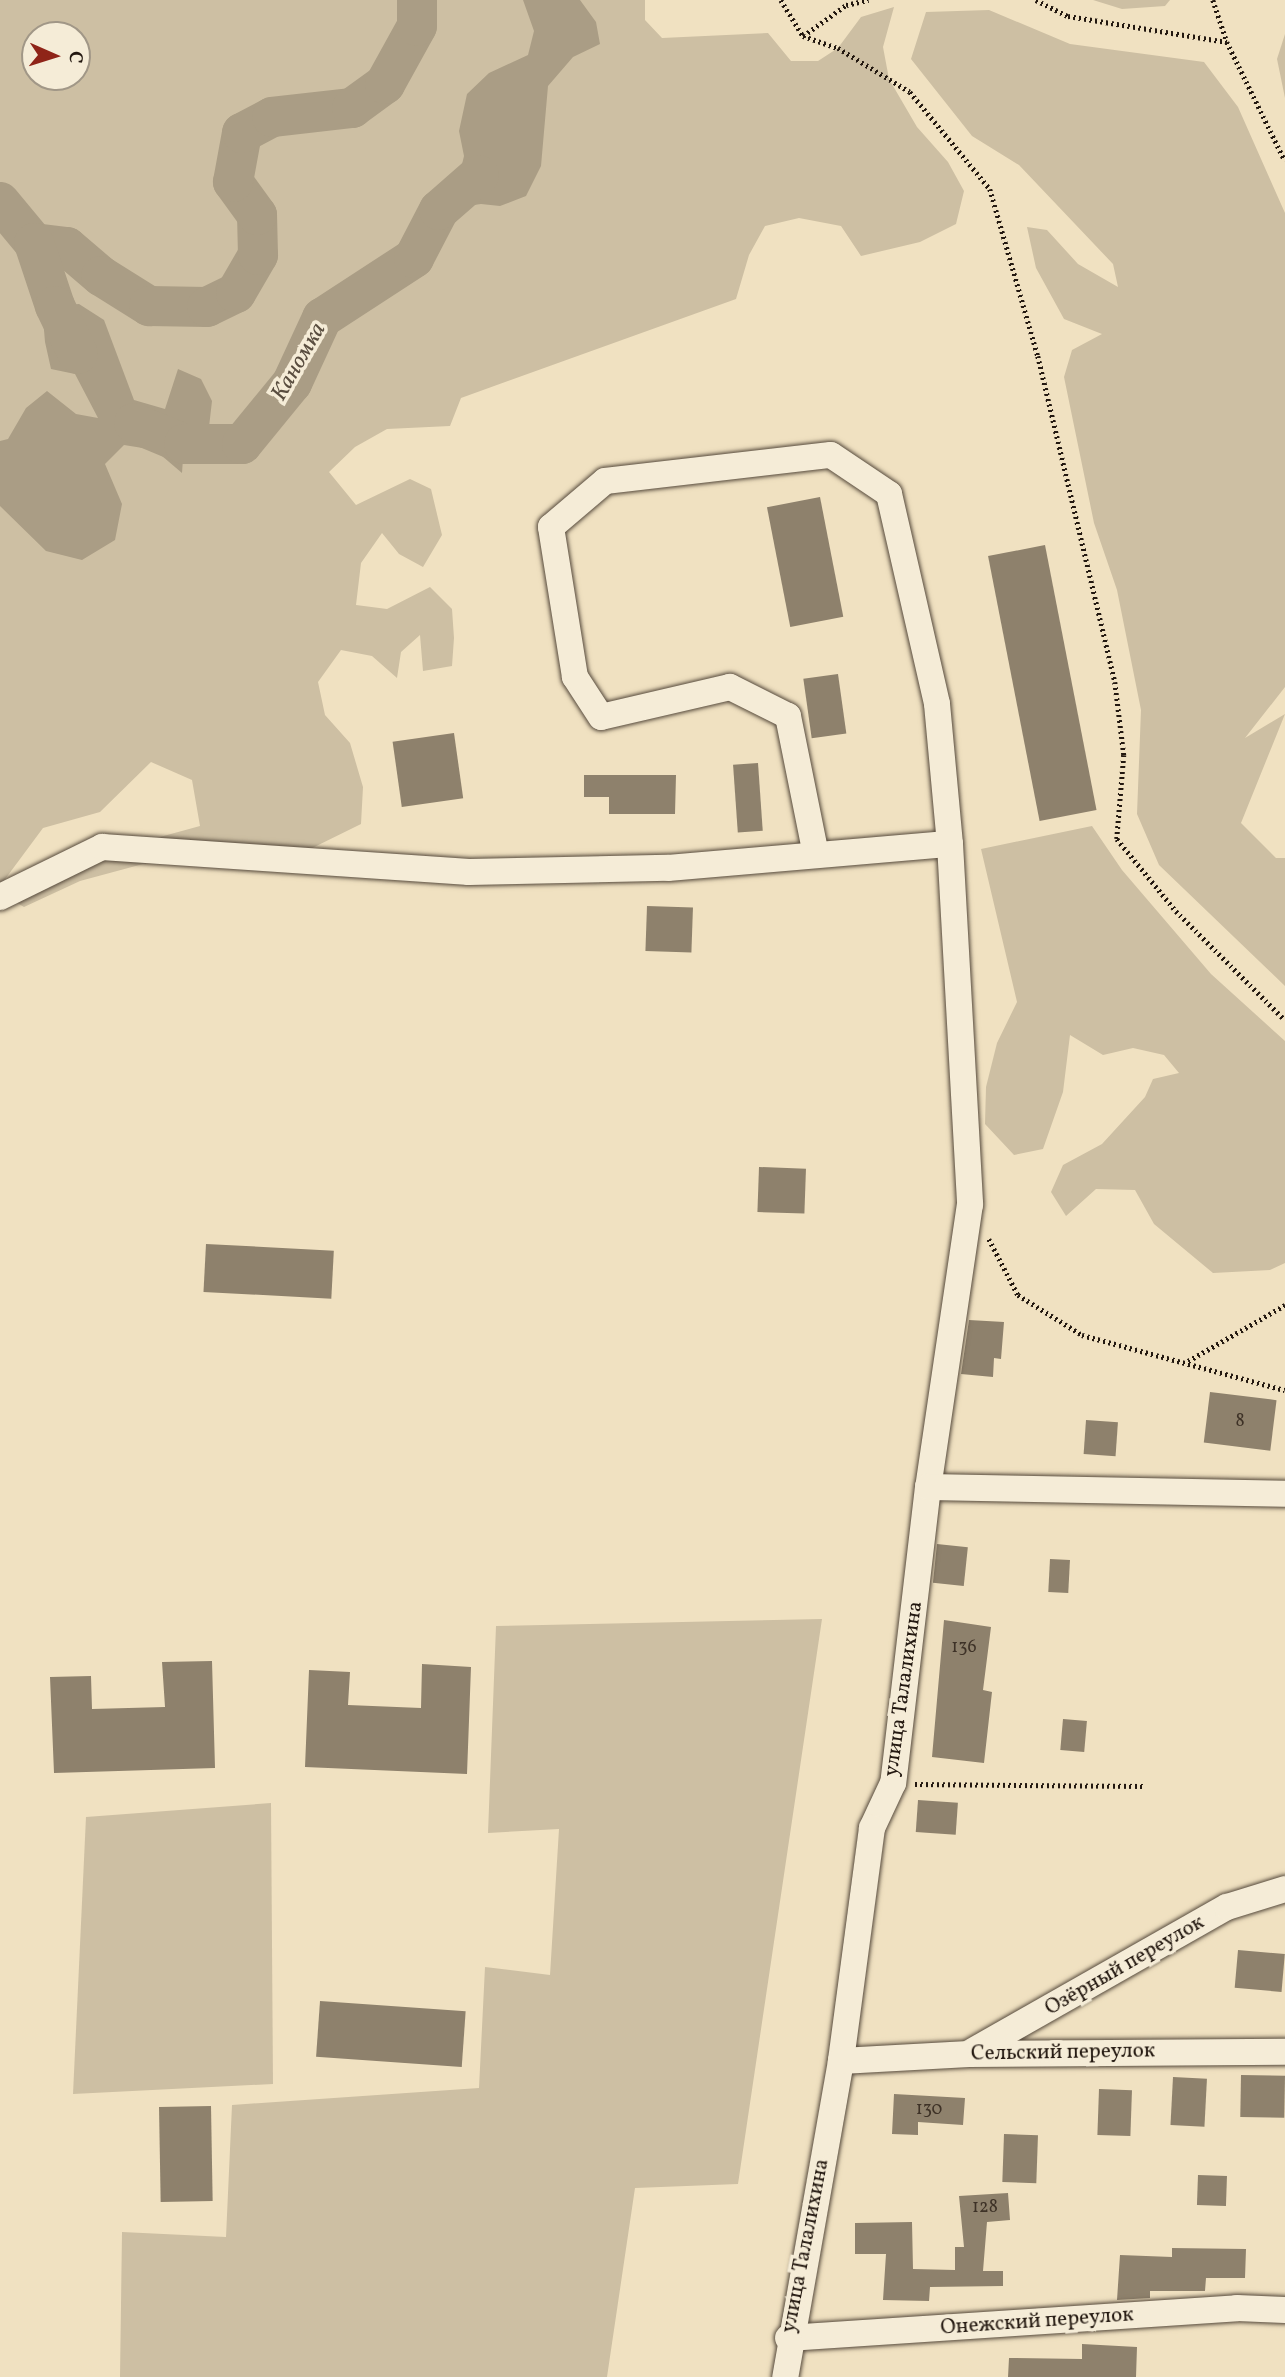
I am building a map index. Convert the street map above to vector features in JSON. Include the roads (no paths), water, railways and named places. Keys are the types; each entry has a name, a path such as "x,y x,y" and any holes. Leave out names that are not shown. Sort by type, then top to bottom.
{"street":[{"name":"улица Талалихина","path":"785,2377 788,2338 841,2061 872,1828 893,1783 928,1487 970,1204 950,844 937,704 889,494 831,455 605,481 551,527 575,677 601,717 730,687 788,716 816,855"},
{"path":"0,897 102,848 469,872 668,868 950,844"},
{"path":"928,1487 1285,1494"},
{"name":"Озёрный переулок","path":"969,2054 1227,1907 1285,1889"},
{"name":"Сельский переулок","path":"841,2061 969,2054 1285,2052"},
{"name":"Онежский переулок","path":"788,2338 1237,2308 1285,2310"}],"waterway":[{"name":"Каномка","path":"0,202 34,243 67,247 101,276 149,306 207,307 236,293 258,255 257,215 233,182 242,133 272,117 352,108 385,84 417,26 417,0"},
{"name":"Каномка","path":"134,423 184,444 242,444 292,383 322,318 414,258 439,210 479,175"},
{"name":"Каномка","path":"34,243 55,306 78,354"}]}
